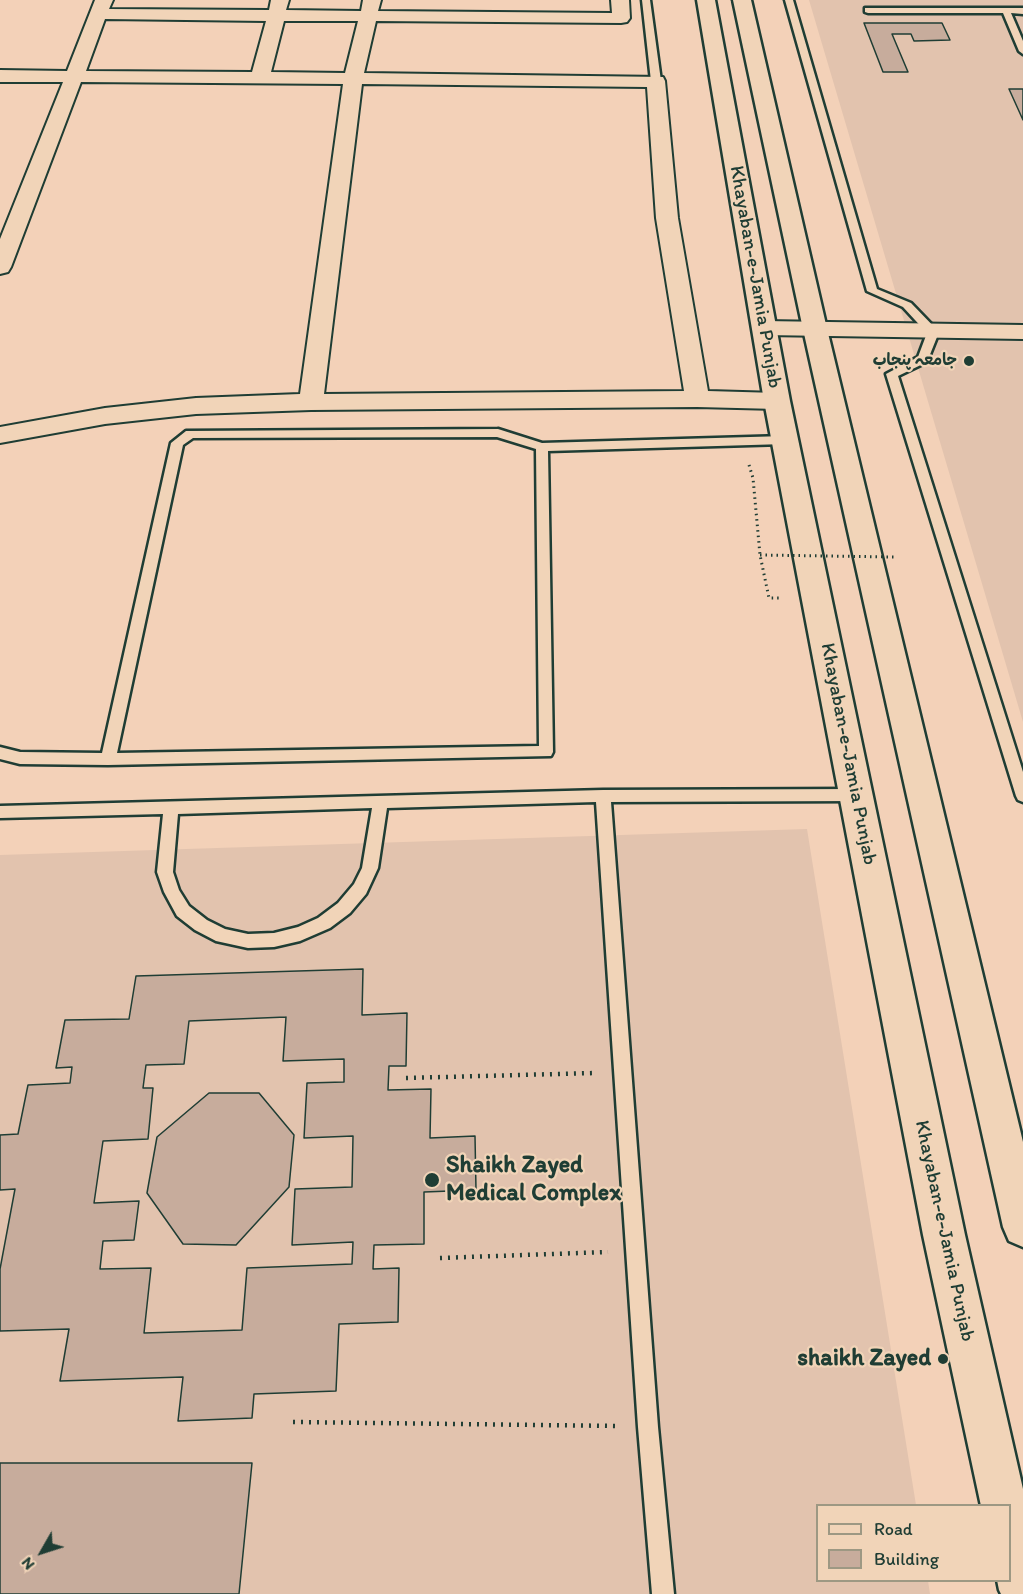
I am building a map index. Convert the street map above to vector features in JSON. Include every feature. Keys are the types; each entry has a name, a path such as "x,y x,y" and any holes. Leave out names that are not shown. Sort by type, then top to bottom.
{"main road":[{"name":"Khayaban-e-Jamia Punjab","path":"706,0 777,401 944,1235 1004,1504"},
{"path":"742,0 815,329 1023,1227"},
{"path":"1011,1535 1023,1590"}],"street":[{"path":"0,267 101,7 371,8 621,18 620,0"},
{"path":"260,77 279,7"},
{"path":"311,402 353,79 371,8"},
{"path":"0,76 656,81 667,218 697,399"},
{"path":"764,328 1023,332"},
{"path":"0,435 105,416 196,406 311,402 697,399 777,401"}],"lane":[{"path":"646,0 656,81"},
{"path":"789,0 872,291 907,305 933,332 923,359 892,374 1023,796"},
{"path":"868,10 1023,11"},
{"path":"1006,11 1023,51"},
{"path":"108,759 177,442 190,434 498,433 542,447 785,440"},
{"path":"0,753 20,758 108,759 546,752 542,447"},
{"path":"0,812 603,796 856,795"},
{"path":"603,796 648,1427 663,1594"},
{"path":"171,808 165,872 172,892 183,910 201,925 222,936 248,941 274,940 300,934 324,923 344,908 360,889 370,868 380,803"}],"path":[{"path":"753,478 760,555 769,598"},
{"path":"760,555 894,557"},
{"path":"406,1078 623,1072"},
{"path":"440,1258 636,1251"},
{"path":"293,1422 648,1427"}],"shaded area":[{"name":"جامعہ پنجاب","path":"809,0 1023,0 1023,722"},
{"name":"Shaikh Zayed Medical Complex","path":"807,829 916,1504 816,1504 816,1582 928,1582 930,1594 0,1594 0,855"}],"building":[{"path":"864,23 942,23 950,40 914,41 911,34 892,34 908,72 883,72"},
{"path":"1009,89 1023,89 1023,120"},
{"path":"363,969 362,1015 407,1013 406,1066 389,1066 388,1090 431,1089 430,1138 475,1136 476,1190 424,1192 424,1244 374,1245 373,1269 399,1268 398,1322 339,1324 336,1391 254,1394 252,1418 178,1421 183,1377 60,1381 69,1329 0,1331 0,1269 15,1189 0,1190 0,1135 18,1134 28,1085 70,1083 72,1067 56,1068 65,1020 129,1019 136,976","holes":["286,1017 283,1061 344,1059 344,1082 307,1083 304,1138 353,1136 352,1187 295,1189 292,1245 353,1242 352,1264 247,1268 242,1330 144,1333 151,1268 100,1269 103,1241 134,1240 139,1201 94,1203 103,1141 148,1139 153,1088 143,1088 146,1065 184,1064 189,1021"]},
{"path":"209,1093 259,1093 294,1135 289,1187 236,1245 183,1244 147,1193 157,1137"},
{"path":"0,1463 252,1463 239,1594 0,1594"}],"place":[{"name":"جامعہ پنجاب","path":"969,361"},
{"name":"Shaikh Zayed Medical Complex","path":"432,1180"},
{"name":"shaikh Zayed","path":"943,1359"}]}
